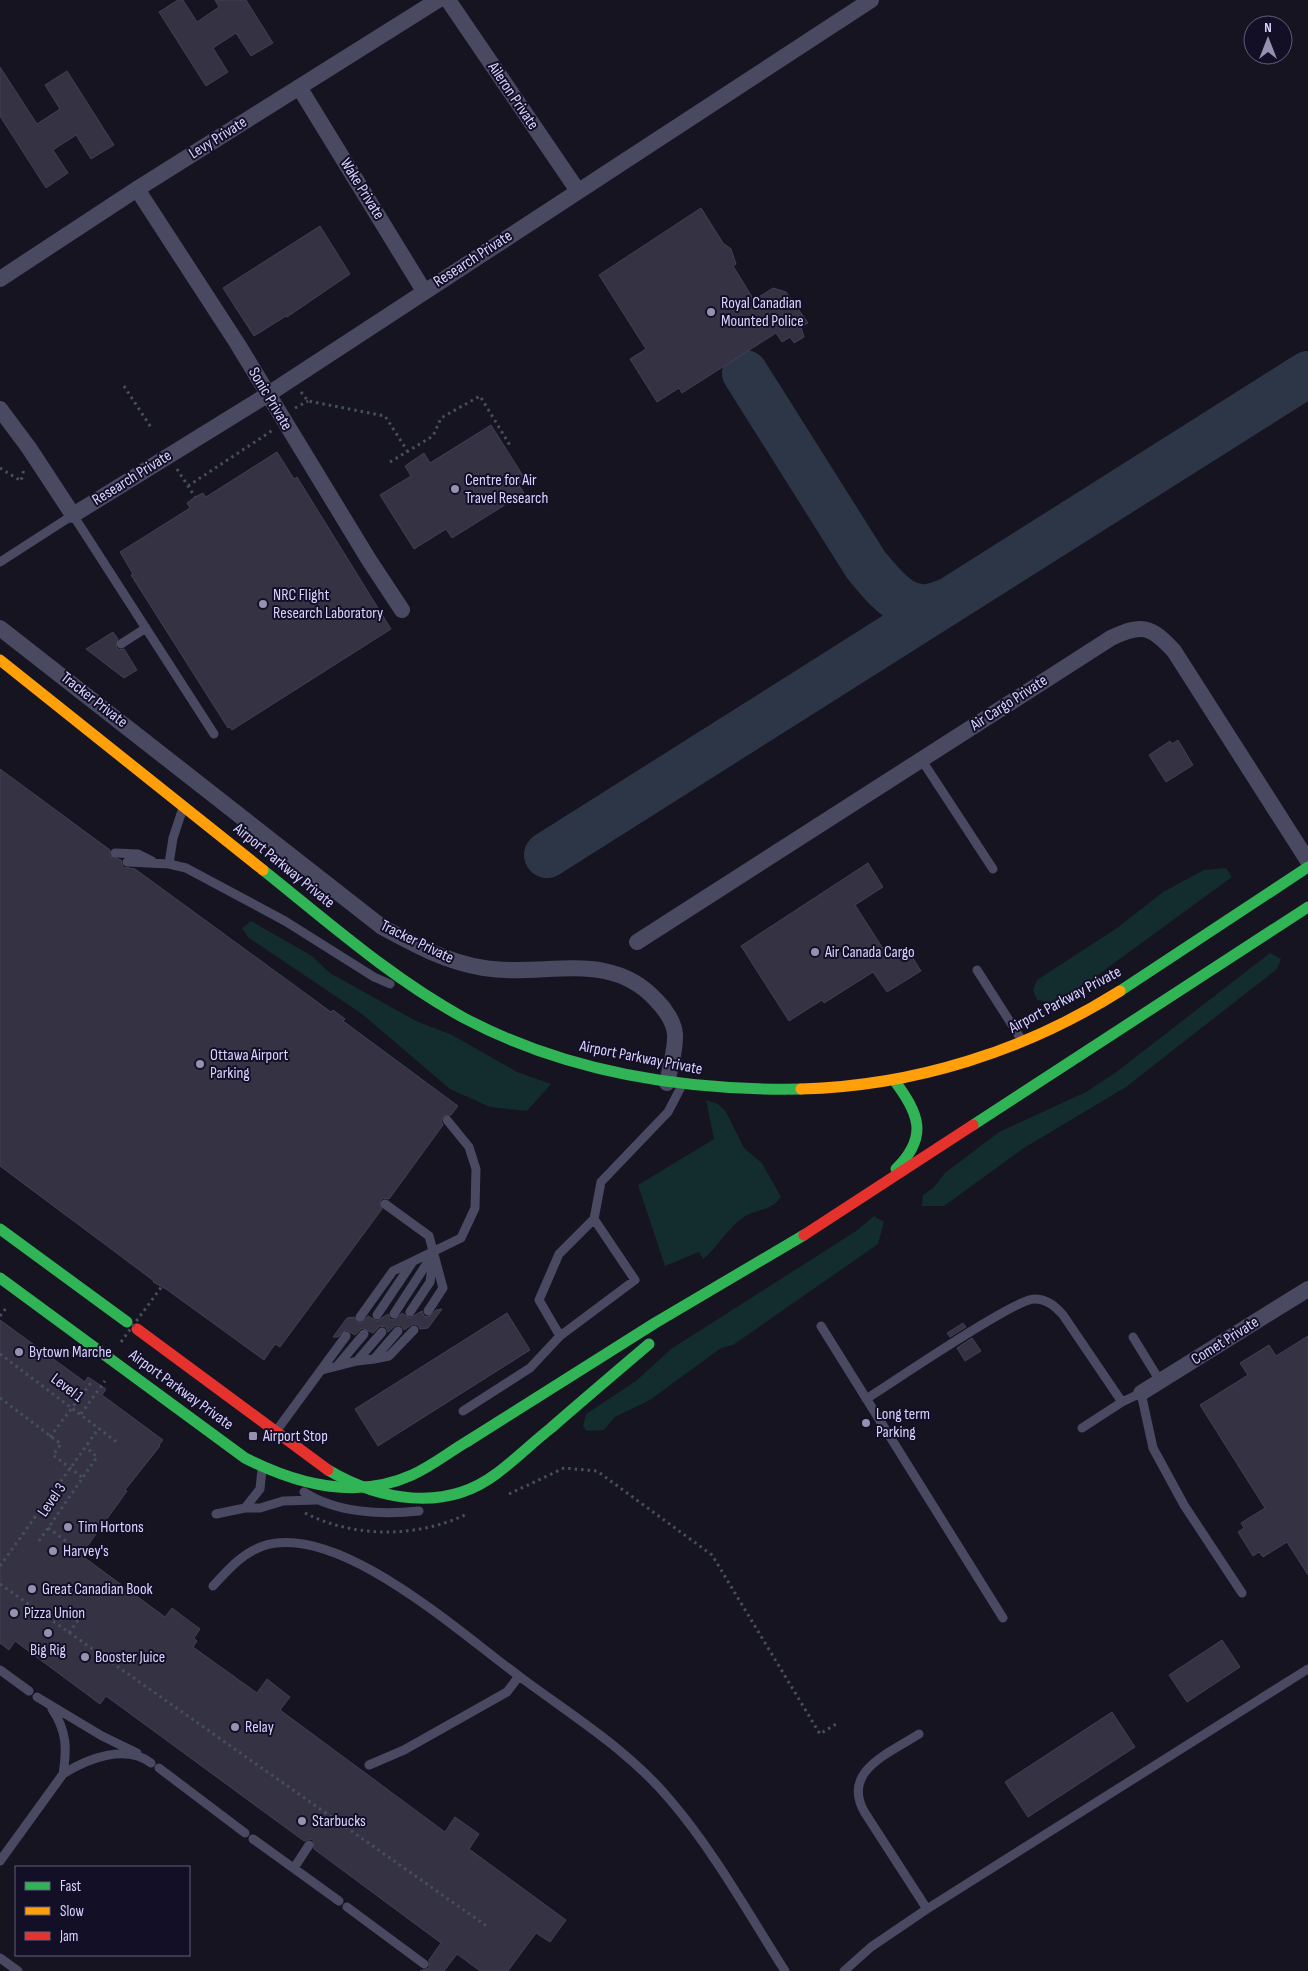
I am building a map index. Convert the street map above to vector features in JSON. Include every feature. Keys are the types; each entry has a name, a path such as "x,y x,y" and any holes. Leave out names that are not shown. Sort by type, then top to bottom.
{"highway":[{"name":"Airport Parkway Private","path":"0,660 371,956 440,1003 493,1032 546,1054 599,1070 675,1084 737,1090 798,1090 858,1086 940,1070 1023,1042 1064,1023 1121,991 1308,867"},
{"name":"Airport Parkway Private","path":"0,670 33,686"},
{"name":"Airport Parkway Private","path":"0,1278 245,1458 282,1476 327,1486 352,1488 378,1485 402,1478 423,1468 655,1323 862,1198 1308,907"},
{"path":"862,1198 900,1166 916,1140 919,1126 917,1115 911,1103 894,1080"},
{"path":"0,1228 127,1322"},
{"name":"Airport Parkway Private","path":"137,1329 275,1432 358,1486 382,1494 406,1497 457,1494 479,1486 495,1474 580,1401 724,1283"}],"street":[{"name":"Levy Private","path":"0,279 137,189 438,0"},
{"name":"Aileron Private","path":"448,0 578,191"},
{"name":"Research Private","path":"73,515 268,395 424,291 871,0"},
{"name":"Wake Private","path":"299,87 424,291"},
{"name":"Sonic Private","path":"137,189 165,230 402,610"},
{"path":"0,409 29,448 73,515"},
{"name":"Tracker Private","path":"0,628 382,928 438,956 458,963 486,968 534,971 597,968 613,972 642,986 663,1008 675,1034 675,1084"},
{"name":"Air Cargo Private","path":"636,942 1111,638 1126,631 1145,628 1160,636 1174,651 1308,861"},
{"name":"Comet Private","path":"1141,1393 1308,1289"}],"lane":[{"path":"0,562 73,515 214,734"},
{"path":"121,644 146,628"},
{"path":"921,760 993,869"},
{"path":"169,864 173,838 184,806"},
{"path":"115,853 138,854 154,863"},
{"path":"127,862 169,864 186,868 284,921 374,977 440,1003"},
{"path":"977,970 1023,1042"},
{"path":"560,1336 539,1300 560,1254 594,1219 600,1182 668,1112 675,1084"},
{"path":"360,1317 393,1271 433,1254 461,1238 475,1208 476,1169 469,1147 447,1120"},
{"path":"385,1204 428,1236 443,1288 428,1310"},
{"path":"463,1411 530,1368 560,1336 635,1280 594,1219"},
{"path":"410,1312 430,1282 433,1254"},
{"path":"394,1314 433,1254"},
{"path":"377,1315 412,1263"},
{"path":"0,1272 262,1464 317,1500"},
{"path":"866,1399 993,1319 1027,1300 1034,1299 1054,1304 1122,1402"},
{"path":"821,1326 1003,1618"},
{"path":"322,1370 357,1361 389,1356 414,1330"},
{"path":"374,1359 398,1331"},
{"path":"357,1361 382,1332"},
{"path":"338,1365 364,1334"},
{"path":"275,1432 346,1336"},
{"path":"1133,1337 1160,1381"},
{"path":"1082,1428 1122,1402 1141,1393 1153,1448 1184,1505 1242,1593"},
{"path":"245,1508 260,1489 262,1464"},
{"path":"216,1514 245,1508 260,1508 282,1501 317,1500 367,1511 400,1513 430,1508 457,1494"},
{"path":"213,1586 232,1565 264,1546 284,1543 306,1544 331,1551 397,1586 612,1744 671,1800 695,1831 785,1971"},
{"path":"844,1971 871,1947 927,1910 1308,1669"},
{"path":"0,1670 51,1707 141,1756 244,1832"},
{"path":"369,1765 404,1750 507,1692 519,1676"},
{"path":"51,1707 65,1736 67,1750 63,1774"},
{"path":"919,1734 875,1763 863,1774 858,1782 857,1797 865,1813 927,1910"},
{"path":"0,1861 63,1774 77,1765 105,1756 141,1756"},
{"path":"253,1839 339,1901"},
{"path":"294,1868 309,1845"},
{"path":"347,1908 424,1964"},
{"path":"0,1958 18,1971"}],"path":[{"path":"292,379 308,401"},
{"path":"124,386 152,429"},
{"path":"390,462 433,436 441,418 480,396 511,447"},
{"path":"188,486 268,434 292,410 308,401 385,416 408,452"},
{"path":"0,468 21,481 29,448"},
{"path":"173,463 195,498"},
{"path":"116,1349 162,1286"},
{"name":"Level 1","path":"0,1354 118,1442"},
{"path":"0,1398 50,1436 99,1372"},
{"path":"0,1566 99,1428"},
{"name":"Level 3","path":"39,1541 83,1478 53,1455 61,1444 50,1436"},
{"path":"83,1478 98,1457 86,1448"},
{"path":"504,1496 564,1468 597,1471 712,1555 820,1734 836,1724"},
{"path":"296,1509 334,1526 370,1532 414,1531 445,1524 471,1512"},
{"path":"48,1528 70,1544"},
{"path":"0,1584 488,1927"},
{"path":"69,1632 81,1616"}],"green space":[{"path":"1226,868 1232,877 1058,1004 1037,1000 1033,990 1037,980 1117,928 1163,892 1204,870"},
{"path":"251,921 312,956 330,973 416,1021 452,1035 517,1072 551,1084 527,1111 490,1107 450,1089 362,1014 249,938 242,928"},
{"path":"1270,953 1281,959 1277,969 1126,1087 1024,1148 944,1206 922,1206 923,1195 933,1188 945,1173 999,1132 1086,1092 1115,1073"},
{"path":"706,1100 718,1104 726,1112 744,1148 762,1163 781,1197 768,1208 749,1214 738,1221 703,1259 699,1252 665,1266 638,1185 714,1139"},
{"path":"874,1216 884,1222 878,1244 733,1345 721,1348 650,1400 615,1417 604,1430 587,1431 583,1426 586,1414 636,1381 671,1349 856,1231"}],"building":[{"path":"178,0 183,0 197,22 219,7 215,0 246,0 273,43 251,56 236,33 213,48 228,72 206,86 159,12"},
{"path":"0,67 37,124 60,109 45,85 67,71 114,145 91,159 76,135 53,150 68,173 46,188 0,116"},
{"name":"Royal Canadian Mounted Police","path":"701,208 723,243 731,249 736,264 733,266 754,300 773,288 786,292 808,323 801,327 804,337 794,343 790,337 782,342 776,333 682,393 679,388 657,402 630,359 646,349 599,275"},
{"path":"320,226 350,274 287,317 254,336 223,288"},
{"name":"Centre for Air Travel Research","path":"491,425 525,479 518,484 524,493 452,538 446,529 414,549 380,495 411,476 405,466 424,453 430,463"},
{"name":"NRC Flight Research Laboratory","path":"277,452 294,479 297,477 391,629 232,730 230,727 228,728 131,575 133,574 120,552 190,508 187,503 195,497 203,493 206,497"},
{"path":"113,632 118,639 116,647 119,650 124,649 137,670 124,678 86,649"},
{"path":"1178,740 1193,765 1166,782 1149,755 1170,741 1172,744"},
{"name":"Ottawa Airport Parking","path":"0,769 110,850 110,856 121,860 123,867 135,869 331,1012 333,1010 345,1019 343,1021 458,1106 451,1115 443,1116 441,1121 443,1125 389,1199 383,1198 380,1201 382,1209 280,1347 275,1344 264,1360 166,1289 153,1282 0,1166"},
{"name":"Air Canada Cargo","path":"868,863 883,887 855,905 889,958 906,947 921,971 887,992 873,972 824,1003 822,1000 789,1021 741,946"},
{"path":"442,1309 428,1328 420,1329 418,1325 413,1324 404,1330 402,1326 396,1325 388,1332 386,1327 380,1326 373,1333 362,1328 355,1335 346,1330 338,1337 333,1337 347,1318 354,1317 360,1323 368,1316 377,1321 388,1314 390,1319 394,1320 402,1313 410,1318 422,1311 424,1316 428,1317 436,1310"},
{"path":"507,1313 530,1350 378,1446 355,1409"},
{"path":"0,1320 85,1382 88,1377 106,1389 102,1395 163,1440 125,1490 127,1491 81,1555 165,1617 172,1608 200,1629 194,1638 197,1641 193,1647 257,1693 267,1679 290,1697 280,1710 445,1832 455,1817 479,1834 469,1849 566,1920 550,1942 536,1933 508,1971 480,1971 457,1954 444,1971 420,1971 429,1968 429,1960 441,1943 314,1849 313,1840 304,1841 106,1696 100,1704 15,1641 9,1650 0,1643"},
{"path":"963,1323 966,1327 950,1337 947,1333"},
{"path":"1308,1336 1308,1575 1287,1542 1263,1557 1259,1552 1253,1556 1238,1532 1244,1528 1241,1523 1265,1508 1200,1405 1248,1375 1240,1363 1269,1345 1276,1356"},
{"path":"972,1338 981,1351 965,1361 957,1348"},
{"path":"1222,1640 1240,1667 1187,1702 1169,1675"},
{"path":"1112,1712 1135,1747 1028,1817 1005,1782"}],"taxiway":[{"path":"745,373 874,575 891,593 910,605 920,607 932,606 945,602"},
{"path":"547,855 1308,374"}],"traffic: fast":[{"path":"1120,991 1308,867"},
{"path":"263,870 385,967 464,1018 504,1037 544,1053 628,1075 670,1082 714,1086 757,1089 801,1089"},
{"path":"973,1125 1308,907"},
{"path":"894,1080 910,1104 917,1125 913,1146 896,1169"},
{"path":"0,1229 127,1322"},
{"path":"468,1441 655,1323 804,1235"},
{"path":"0,1278 245,1458 285,1475 327,1486 370,1487 391,1483 412,1475 468,1441"},
{"path":"328,1470 368,1489 412,1498 433,1498 455,1494 476,1486 510,1463 649,1344"}],"traffic: slow":[{"path":"0,660 263,870"},
{"path":"801,1089 885,1081 967,1061 1007,1048 1046,1031 1120,991"}],"traffic: jam":[{"path":"804,1235 973,1125"},
{"path":"137,1329 328,1470"}],"place":[{"name":"Royal Canadian Mounted Police","path":"711,312"},
{"name":"Centre for Air Travel Research","path":"455,489"},
{"name":"NRC Flight Research Laboratory","path":"263,604"},
{"name":"Air Canada Cargo","path":"815,952"},
{"name":"Ottawa Airport Parking","path":"200,1064"},
{"name":"Bytown Marche","path":"19,1352"},
{"name":"Long term Parking","path":"866,1423"},
{"name":"Airport Stop","path":"253,1436"},
{"name":"Tim Hortons","path":"68,1527"},
{"name":"Harvey's","path":"53,1551"},
{"name":"Great Canadian Book","path":"32,1589"},
{"name":"Pizza Union","path":"14,1613"},
{"name":"Big Rig","path":"48,1633"},
{"name":"Booster Juice","path":"85,1657"},
{"name":"Relay","path":"235,1727"},
{"name":"Starbucks","path":"302,1821"}]}
